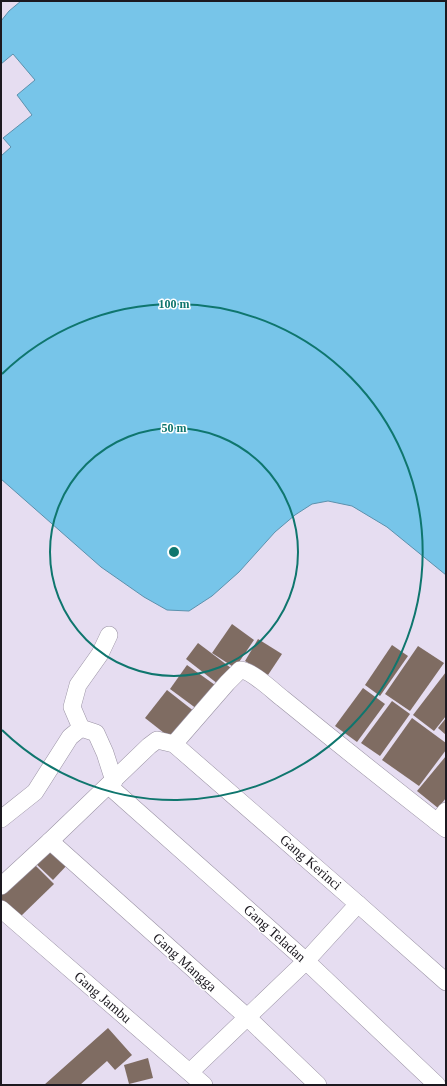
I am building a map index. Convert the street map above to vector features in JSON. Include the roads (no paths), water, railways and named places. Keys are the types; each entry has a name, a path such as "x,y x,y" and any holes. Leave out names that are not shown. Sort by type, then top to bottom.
{"street":[{"path":"109,634 100,654 78,685 72,707 81,728 96,733 105,753 112,783"},
{"path":"1,886 112,783 148,746 158,740 174,744 240,670 245,670 262,682 345,750 443,820"},
{"path":"1,819 35,792 70,737 81,728"},
{"name":"Gang Kerinci","path":"174,744 446,982"},
{"name":"Gang Teladan","path":"112,783 306,961 437,1085"},
{"name":"Gang Mangga","path":"50,842 247,1017 318,1085"},
{"path":"190,1072 306,961 358,904"},
{"name":"Gang Jambu","path":"1,909 204,1085"}],"water":[{"path":"21,1 446,1 446,575 387,527 352,506 328,501 312,504 295,515 275,532 239,572 212,596 189,611 167,610 144,597 101,567 1,479 1,156 11,147 3,138 32,115 17,95 35,80 13,54 1,64 1,21 9,11"}]}
